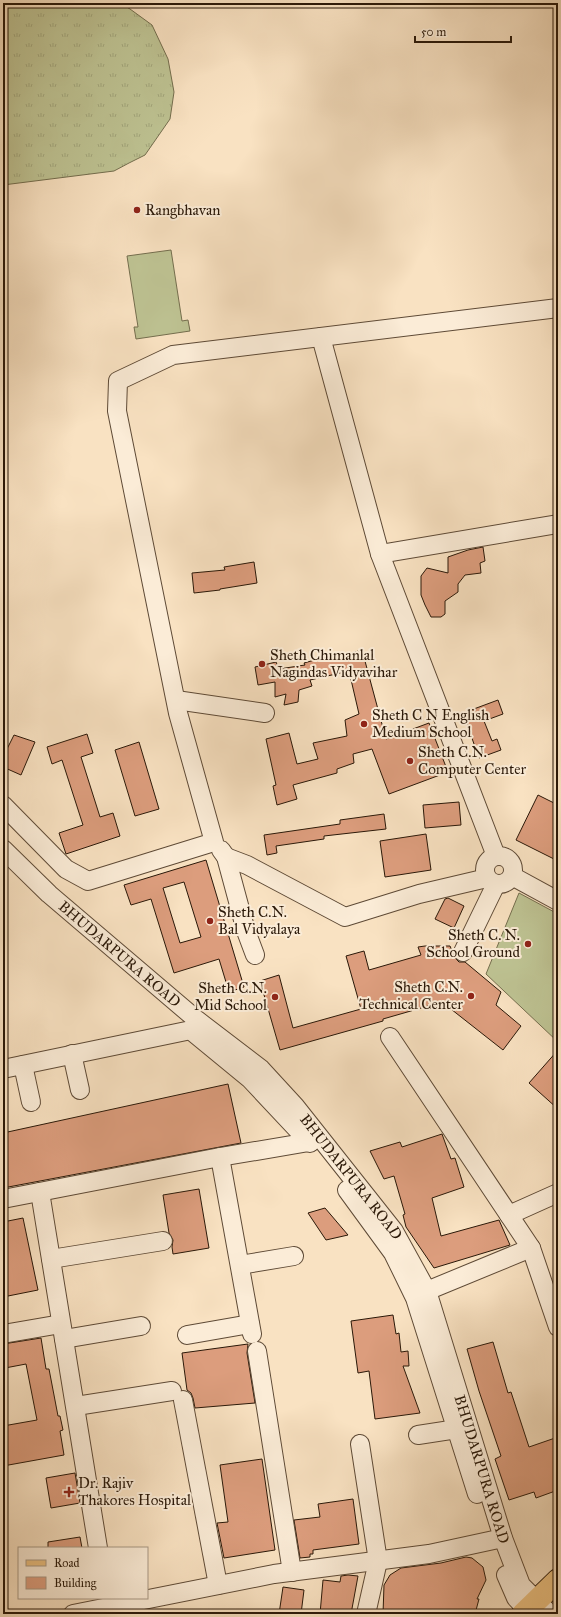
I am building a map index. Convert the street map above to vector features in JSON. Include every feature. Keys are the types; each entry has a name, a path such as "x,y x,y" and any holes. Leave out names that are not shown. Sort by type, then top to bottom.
{"main road":[{"path":"537,1609 558,1580"}],"street":[{"path":"255,955 246,931 226,856 214,842 176,700 117,411 118,381 172,355 558,308"},
{"path":"321,337 380,554 496,856"},
{"path":"380,554 558,524"},
{"path":"176,700 265,714"},
{"path":"3,805 66,869 88,881 214,842"},
{"name":"BHUDARPURA ROAD","path":"3,849 103,947 196,1026 315,1140 323,1158 421,1293 498,1539 509,1585 516,1598 537,1609"},
{"path":"226,856 247,865 345,917 419,894 492,881 507,882 512,876 513,867 511,862 502,856 496,856 487,862 485,867 492,881 463,952"},
{"name":"BHUDARPURA ROAD","path":"3,864 57,915 103,947"},
{"path":"512,876 558,901"},
{"path":"3,1069 196,1026"},
{"path":"390,1038 531,1248 558,1327"},
{"path":"72,1054 80,1090"},
{"path":"23,1065 31,1102"},
{"path":"3,1199 315,1140"},
{"path":"187,1335 251,1329 220,1157"},
{"path":"40,1192 98,1547"},
{"path":"509,1216 558,1193"},
{"path":"51,1259 163,1241"},
{"path":"421,1293 531,1248"},
{"path":"240,1265 294,1256"},
{"name":"BHUDARPURA ROAD","path":"421,1293 457,1429 498,1539"},
{"path":"3,1334 63,1332 141,1326"},
{"path":"257,1352 292,1572"},
{"path":"76,1406 177,1396 218,1585"},
{"path":"418,1435 457,1429"},
{"path":"360,1444 378,1561 366,1614"},
{"path":"148,1596 292,1572 429,1554 498,1539"},
{"path":"73,1614 107,1603 132,1599"}],"green space":[{"path":"30,3 120,3 152,25 168,59 174,92 170,119 145,155 114,171 3,185 3,6"},
{"path":"171,250 182,321 188,320 190,331 136,339 134,327 138,327 127,256"},
{"name":"Sheth C. N. School Ground","path":"519,893 558,914 558,1042 486,974"}],"building":[{"path":"483,547 485,561 480,563 481,573 465,575 458,584 458,592 445,601 445,614 441,617 431,617 421,595 421,576 427,568 448,573 448,557 468,550"},
{"path":"254,562 257,583 194,593 192,573 225,570 224,567"},
{"name":"Sheth C N English Medium School","path":"362,650 386,739 429,723 448,772 389,794 372,749 353,754 354,763 337,769 337,773 293,785 297,799 277,805 273,786 276,785 266,739 289,733 297,764 318,759 313,743 347,736 345,720 359,714 349,671 310,680 312,686 299,690 298,702 284,705 286,694 275,697 275,682 258,685 255,667 276,662 279,669 305,665 304,663 336,654 337,657"},
{"path":"498,700 503,714 484,721 492,741 497,739 501,750 479,758 463,713"},
{"path":"87,734 93,753 81,757 100,817 113,813 120,836 66,854 59,833 83,825 62,760 52,764 47,747"},
{"path":"14,735 35,742 21,775 3,767 3,757"},
{"path":"139,742 159,809 135,816 115,750"},
{"path":"538,795 558,805 558,851 554,859 516,840"},
{"path":"459,802 461,825 425,828 423,805"},
{"path":"384,814 386,829 324,836 324,839 276,846 277,853 267,855 264,835 340,824 340,820"},
{"path":"426,834 431,870 385,877 380,841"},
{"name":"Sheth C.N. Bal Vidyalaya","path":"206,860 244,987 229,992 219,959 174,973 151,899 131,905 124,885","holes":["184,882 201,937 180,943 163,888"]},
{"path":"448,898 464,906 454,928 435,919 445,899"},
{"path":"450,946 455,958 459,962 465,962 501,992 496,1005 521,1026 503,1050 442,1002 383,1019 383,1021 280,1050 260,981 279,975 293,1028 361,1009 346,956 364,951 369,970 421,955 418,947"},
{"path":"558,1050 558,1109 529,1083"},
{"path":"228,1084 241,1143 3,1188 3,1133"},
{"path":"442,1134 451,1159 455,1158 464,1187 432,1198 441,1236 499,1220 510,1245 434,1268 406,1227 403,1215 405,1214 394,1176 384,1179 370,1151 400,1142 402,1147"},
{"path":"199,1189 209,1248 173,1254 173,1240 169,1233 163,1195"},
{"path":"325,1208 348,1235 326,1240 308,1213"},
{"path":"23,1218 38,1290 3,1297 3,1222"},
{"path":"393,1315 396,1334 399,1333 401,1352 408,1351 409,1366 403,1366 420,1413 375,1419 369,1371 358,1373 351,1321"},
{"path":"41,1338 46,1369 49,1369 58,1416 60,1416 63,1430 60,1431 64,1455 3,1466 3,1426 37,1420 26,1364 5,1368 3,1344"},
{"path":"493,1342 508,1393 511,1392 529,1447 558,1437 558,1472 555,1473 558,1483 558,1490 536,1498 534,1492 509,1500 495,1459 501,1456 479,1391 467,1349"},
{"path":"248,1344 247,1353 255,1403 195,1408 191,1393 187,1390 182,1353"},
{"path":"262,1459 275,1550 224,1558 217,1523 228,1522 220,1465"},
{"path":"75,1473 80,1503 51,1508 46,1478"},
{"path":"353,1499 359,1544 313,1550 313,1554 310,1554 310,1557 300,1558 294,1520 320,1517 318,1504"},
{"path":"80,1537 82,1547 48,1547 48,1542"},
{"path":"466,1557 472,1558 483,1567 486,1580 477,1599 479,1599 475,1614 445,1611 445,1614 383,1614 384,1585 390,1575 401,1568 441,1563"},
{"path":"341,1576 358,1576 351,1614 320,1614 323,1580 340,1582"},
{"path":"283,1587 304,1590 301,1614 279,1614"}],"place":[{"name":"Rangbhavan","path":"137,210"},
{"name":"Sheth Chimanlal Nagindas Vidyavihar","path":"262,664"},
{"name":"Sheth C N English Medium School","path":"364,724"},
{"name":"Sheth C.N. Computer Center","path":"410,761"},
{"name":"Sheth C.N. Bal Vidyalaya","path":"210,921"},
{"name":"Sheth C. N. School Ground","path":"528,944"},
{"name":"Sheth C.N. Technical Center","path":"471,996"},
{"name":"Sheth C.N. Mid School","path":"275,997"},
{"name":"Dr. Rajiv Thakores Hospital","path":"69,1492"}]}
